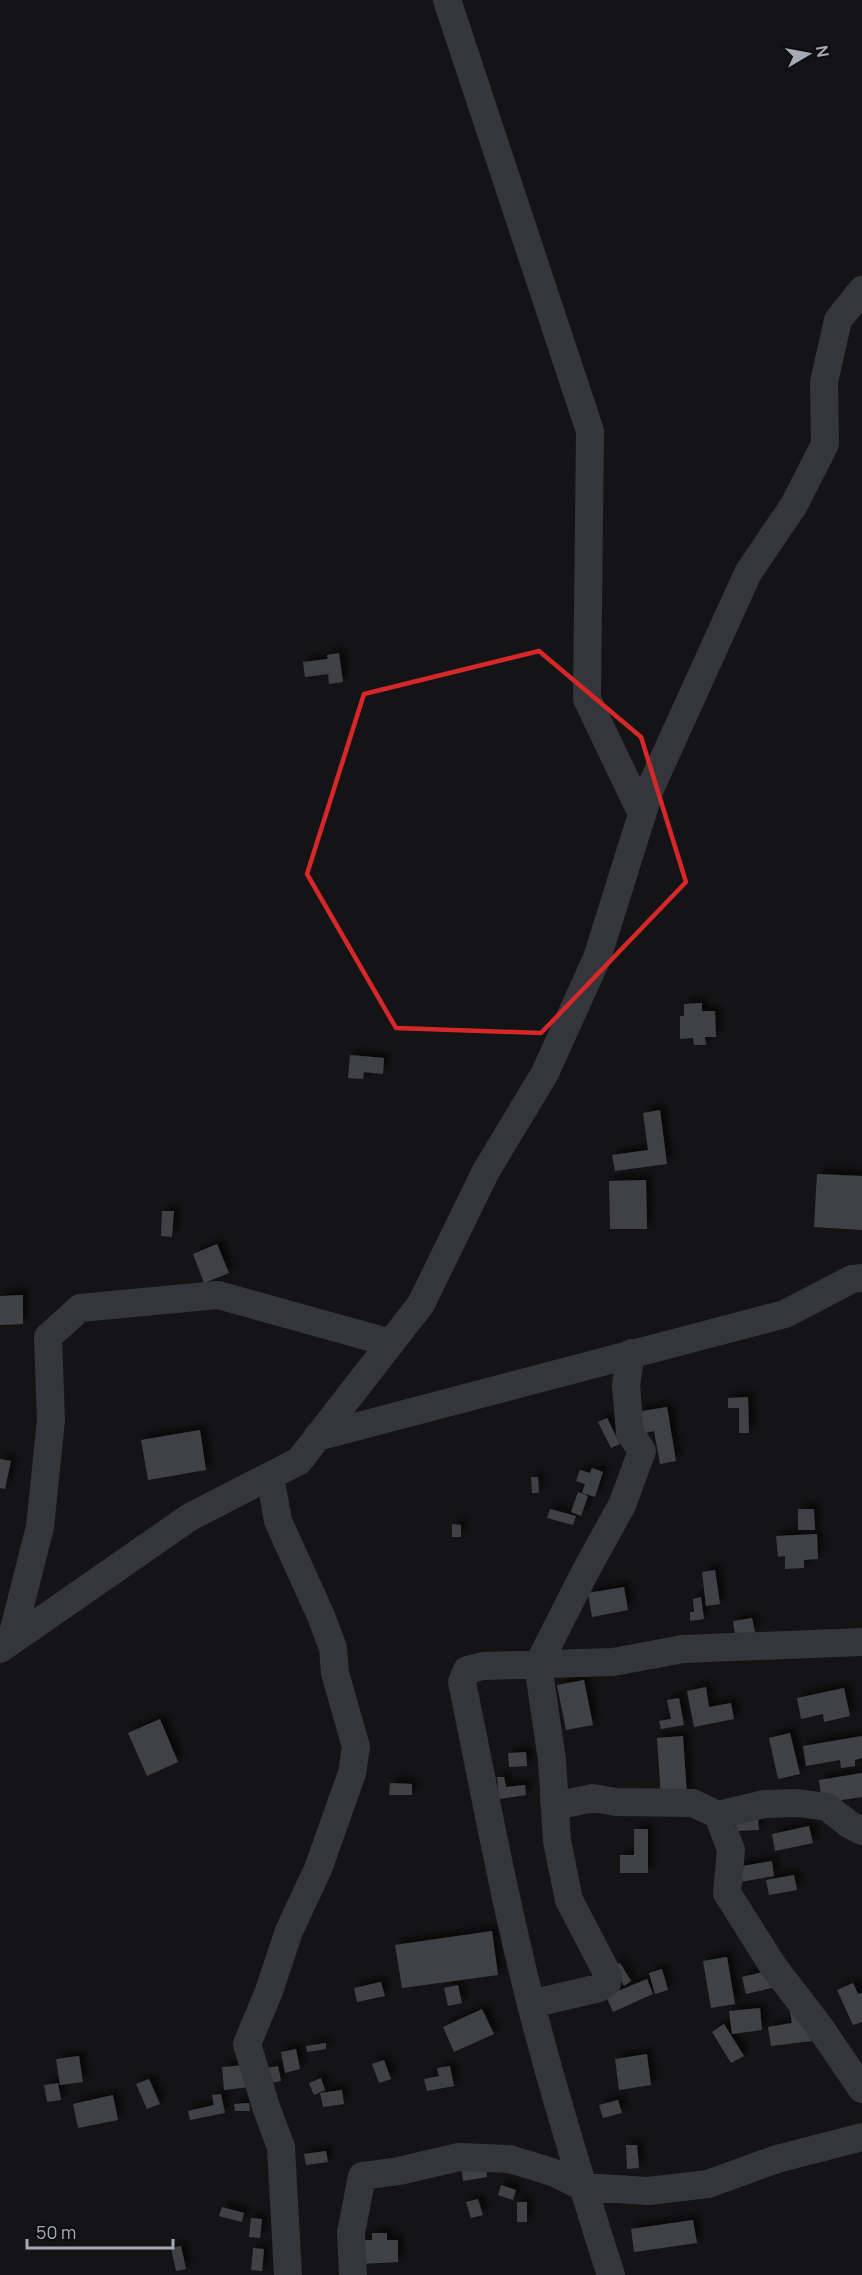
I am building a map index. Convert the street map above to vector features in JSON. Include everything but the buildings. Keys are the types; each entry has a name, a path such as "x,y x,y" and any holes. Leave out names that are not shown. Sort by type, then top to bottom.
{"street":[{"path":"447,0 590,431 586,699 642,814"},
{"path":"5,1645 190,1517 299,1461 421,1304 486,1171 545,1073 597,958 650,789 748,573 794,505 825,444 824,382 838,320 862,290"},
{"path":"317,1437 784,1314 852,1279 862,1278"},
{"path":"5,1645 40,1527 51,1420 48,1337 80,1308 218,1295 391,1343"},
{"path":"531,2004 599,1988 607,1983 608,1975 569,1900 557,1841 552,1760 538,1665 622,1505 642,1451 630,1433 626,1385 631,1353"},
{"path":"270,1476 278,1521 333,1648 335,1673 356,1747 352,1773 318,1869 289,1931 248,2044 266,2107 281,2147 288,2275"},
{"path":"611,2275 583,2187 531,2004 500,1868 462,1682 468,1670 483,1666 614,1662 683,1649 862,1642"},
{"path":"554,1802 569,1803 593,1798 616,1802 693,1803 718,1815 765,1804 798,1803 827,1806 850,1825 862,1831"},
{"path":"718,1815 731,1850 727,1893 773,1966 819,2026 862,2089"},
{"path":"353,2275 351,2233 362,2176 399,2171 459,2157 479,2158 510,2160 555,2173 583,2187 648,2191 708,2184 777,2159 862,2137"}],"highlighted area":[{"path":"539,651 641,737 686,882 541,1033 396,1028 307,874 364,694"}]}
